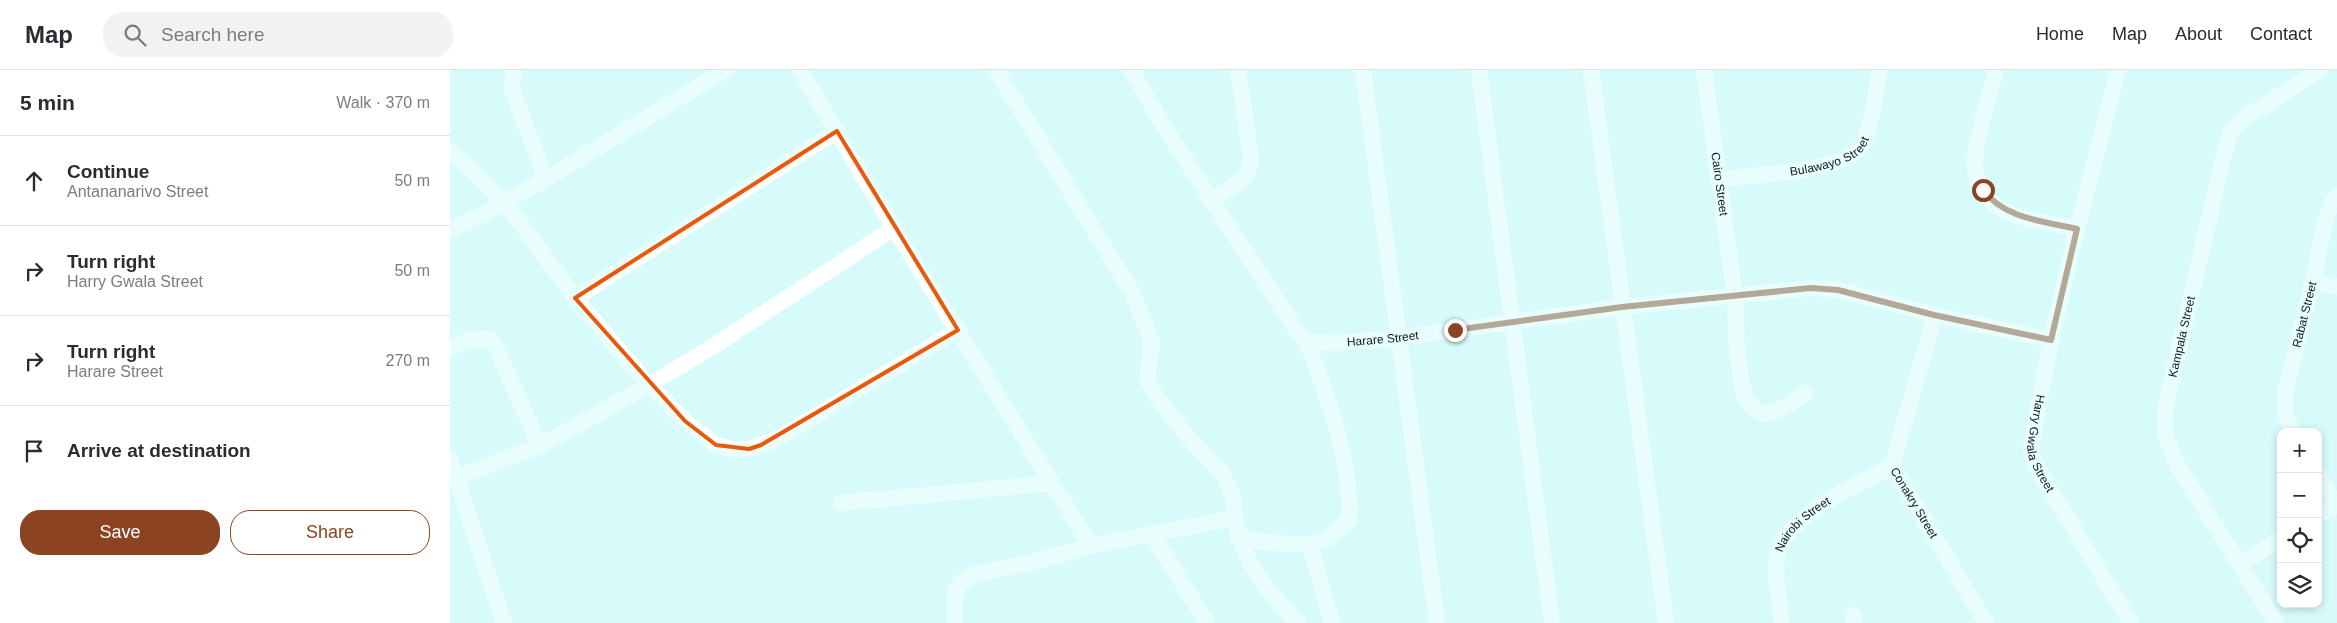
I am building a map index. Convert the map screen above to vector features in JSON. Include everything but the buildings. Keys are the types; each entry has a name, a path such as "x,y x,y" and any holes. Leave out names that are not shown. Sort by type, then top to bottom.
{"street":[{"path":"515,70 511,87 546,179"},
{"path":"450,230 546,179 726,70"},
{"path":"800,70 894,228 1091,546"},
{"path":"996,70 1133,294 1152,342 1147,380 1156,397 1182,430 1222,472 1233,497 1238,537 1244,553 1257,578 1298,623"},
{"path":"1131,70 1211,199 1299,334 1308,342 1347,462 1350,518 1338,532 1323,542 1310,545 1263,542 1238,537"},
{"path":"1211,199 1239,182 1250,167 1251,158 1238,70"},
{"path":"1363,70 1436,623"},
{"path":"1479,70 1552,623"},
{"path":"1591,70 1666,623"},
{"name":"Cairo Street","path":"1704,70 1735,297 1737,351 1746,398 1754,410 1764,414 1775,413 1806,393"},
{"name":"Bulawayo Street","path":"1720,179 1837,163 1856,154 1862,146 1866,134 1880,70"},
{"path":"1996,70 1975,154 1974,166 1980,184 1990,200 2001,209 2077,229"},
{"name":"Harry Gwala Street","path":"2118,70 2051,340 2031,446 2033,459 2131,623"},
{"name":"Kampala Street","path":"2276,623 2170,449 2165,435 2165,409 2225,150 2232,129 2253,112 2319,70"},
{"path":"575,298 837,131"},
{"path":"450,150 505,202 575,298 650,385 703,437 723,447 749,449 784,435 958,330"},
{"name":"Rabat Street","path":"2292,428 2285,414 2285,398 2313,281 2325,221 2331,205 2337,196"},
{"path":"453,479 540,446 650,385 717,344 894,228"},
{"path":"2313,281 2337,287"},
{"name":"Harare Street","path":"1308,342 1339,343 1397,338 1622,307 1811,288 1838,290 1934,315 2051,340"},
{"name":"Conakry Street","path":"1934,315 1892,466 1986,623"},
{"path":"450,348 478,338 490,339 494,343 540,446"},
{"path":"450,459 453,479 504,623"},
{"name":"Nairobi Street","path":"1782,623 1777,563 1778,553 1788,534 1802,519 1817,508 1892,466"},
{"path":"2322,481 2336,505 2322,514"},
{"path":"841,503 1052,483"},
{"path":"955,623 955,593 960,582 983,571 1033,562 1091,546 1235,518"},
{"path":"1152,534 1207,623"},
{"path":"2240,564 2277,541"},
{"path":"1310,545 1332,623"}],"highlighted area":[{"path":"837,131 958,330 761,445 749,449 716,445 685,421 575,298"}],"route":[{"path":"1455,330 1622,307 1811,288 1838,290 1934,315 2051,340 2077,229 2001,209 1990,200 1983,190"}]}
